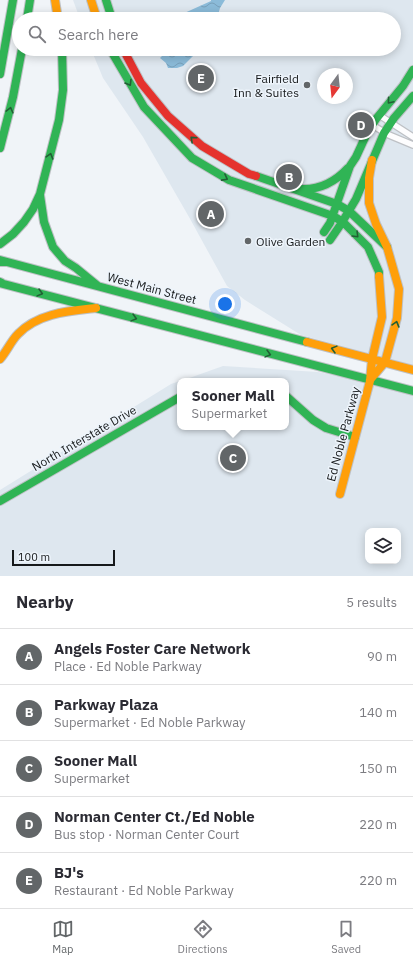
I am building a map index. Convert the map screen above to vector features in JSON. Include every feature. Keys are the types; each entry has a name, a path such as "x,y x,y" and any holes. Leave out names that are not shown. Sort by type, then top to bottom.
{"main road":[{"path":"0,74 13,0"},
{"path":"28,12 30,0"},
{"path":"55,0 57,12"},
{"path":"91,0 95,12"},
{"path":"106,0 110,12"},
{"path":"0,148 13,97 21,56"},
{"path":"0,244 19,229 27,219 40,194 60,120 63,90 62,56"},
{"name":"Ed Noble Parkway","path":"114,56 144,107 192,158 229,180 333,216 343,222 368,247 378,272 382,317 372,359 370,381 340,494"},
{"path":"127,56 141,83 168,116 202,146 249,174 337,204 349,211 387,247"},
{"path":"324,232 333,216 350,166 372,125 403,86 413,70"},
{"path":"330,240 343,222 368,173 384,132 399,111 413,96"},
{"name":"Ed Noble Parkway","path":"370,381 385,362 397,318 399,289 387,247 376,224 369,203 372,160"},
{"path":"290,188 306,190 323,186 333,182 350,166"},
{"path":"40,194 43,225 51,244 66,262 98,286"},
{"name":"West Main Street","path":"2,261 413,370"},
{"path":"1,283 413,392"},
{"path":"0,359 20,332 37,320 55,313 96,308"},
{"name":"North Interstate Drive","path":"0,501 177,399"},
{"path":"289,399 317,423 326,428 355,437"}],"street":[{"path":"379,115 413,137"},
{"path":"372,125 413,145"}],"shaded area":[{"path":"73,0 413,0 413,365 301,335 245,300 227,286 143,137 103,78 94,56 401,56 401,12 77,12"},
{"path":"223,366 318,372 413,391 413,576 0,576 0,490 171,384 177,382 177,430 289,430 289,378 189,378"}],"water":[{"path":"225,0 219,12 187,12 211,1"},
{"path":"162,56 193,56 183,66 177,68 168,68 166,63 160,58"}],"traffic: fast":[{"path":"0,74 13,0"},
{"path":"28,12 30,0"},
{"path":"106,0 110,12"},
{"path":"0,148 13,97 21,56"},
{"path":"0,244 13,234 24,222 33,209 40,194 59,120 63,90 62,56"},
{"path":"114,56 144,107 192,158 229,180 333,216 343,222 368,247 379,272 379,276"},
{"path":"324,232 330,223 350,166 356,157 368,131 403,86 413,70"},
{"path":"330,240 356,199 384,133 394,118 413,96"},
{"path":"301,189 315,188 327,184 348,168"},
{"path":"256,176 337,204 349,211 387,247"},
{"path":"40,195 44,222 53,247 65,261 98,286"},
{"path":"0,260 307,342"},
{"path":"0,262 5,262"},
{"path":"0,283 413,391"},
{"path":"0,501 177,399"},
{"path":"289,399 313,420 326,428 355,437"}],"traffic: slow":[{"path":"55,0 57,12"},
{"path":"91,0 95,12"},
{"path":"370,380 385,362 397,318 399,289 387,247 376,224 369,203 369,178 372,160"},
{"path":"340,494 370,381 372,359 382,317 379,276"},
{"path":"0,359 18,334 26,327 44,317 75,310 96,308"},
{"path":"307,342 413,370"}],"traffic: jam":[{"path":"127,56 141,83 168,116 202,146 249,174 256,176"}],"place":[{"name":"BJ's","path":"201,78"},
{"name":"Fairfield Inn & Suites","path":"307,85"},
{"name":"Norman Center Ct./Ed Noble","path":"361,125"},
{"name":"Parkway Plaza","path":"289,177"},
{"name":"Angels Foster Care Network","path":"211,214"},
{"name":"Olive Garden","path":"248,241"},
{"name":"Sooner Mall","path":"233,458"}]}
